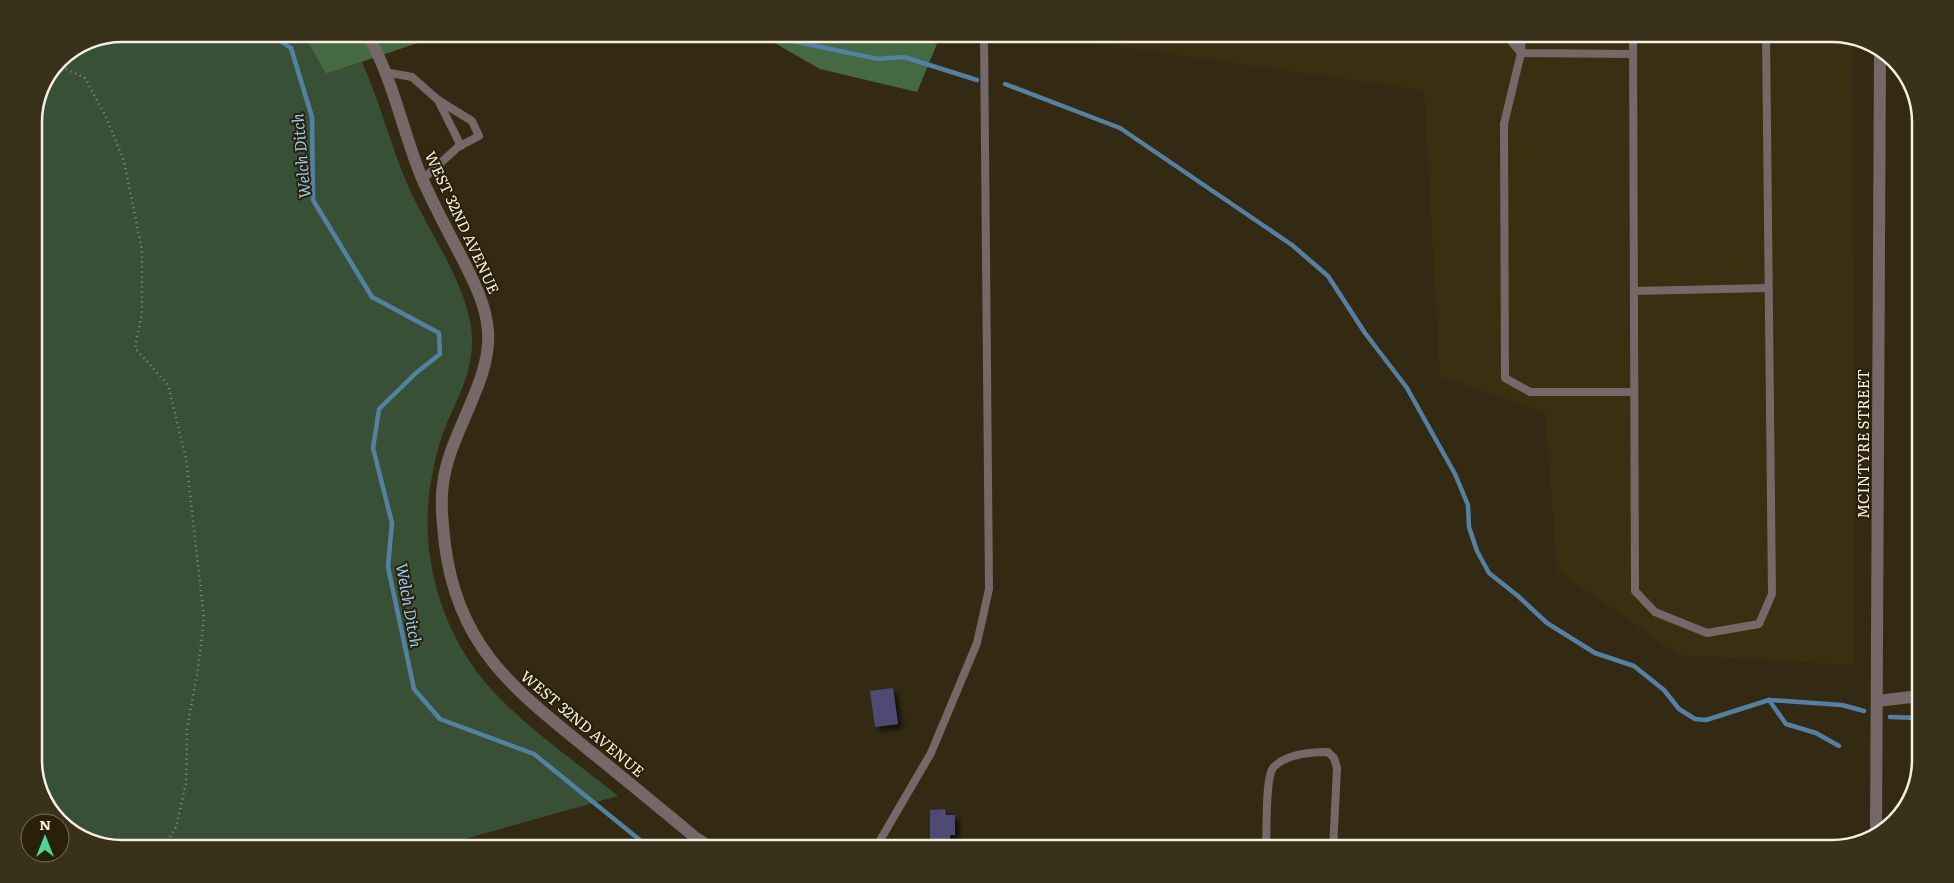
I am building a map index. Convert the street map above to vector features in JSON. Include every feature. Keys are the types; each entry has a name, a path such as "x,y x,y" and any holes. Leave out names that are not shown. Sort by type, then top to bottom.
{"street":[{"name":"WEST 32ND AVENUE","path":"371,42 385,72 422,179 473,280 484,306 488,332 487,353 480,378 446,463 442,486 441,515 447,560 456,597 468,626 483,650 504,677 537,708 700,840"},
{"name":"MCINTYRE STREET","path":"1876,827 1880,59"},
{"path":"1877,701 1912,697"}],"lane":[{"path":"880,840 931,754 977,643 989,589 984,42"},
{"path":"1512,42 1521,53 1633,54"},
{"path":"1522,42 1521,53 1504,124 1505,378 1530,392 1634,392"},
{"path":"1633,42 1635,591 1655,612 1707,633 1758,624 1772,594 1766,42"},
{"path":"385,72 412,77 438,100 472,121 479,136 461,146 422,179"},
{"path":"438,100 461,146"},
{"path":"1634,291 1768,288"},
{"path":"1266,840 1268,780 1273,768 1287,759 1312,752 1328,752 1334,758 1337,768 1333,840"}],"path":[{"path":"64,68 85,78 106,117 124,161 142,250 142,313 135,348 168,385 186,458 204,618 198,669 187,729 186,783 176,827 168,840"}],"shaded area":[{"path":"1088,42 1832,42 1852,46 1855,665 1679,655 1557,570 1545,412 1440,376 1424,90"}],"green space":[{"path":"122,42 308,42 326,74 362,62 409,188 457,281 470,320 472,338 471,360 462,389 440,444 434,464 428,500 430,558 436,587 458,642 474,667 492,690 537,732 618,796 461,840 107,839 82,830 70,820 70,813 62,813 53,801 44,776 43,766 43,117 45,102 56,78 78,56 107,44"},
{"path":"308,42 420,42 326,74"},
{"path":"773,42 929,42 937,44 917,92 820,69"}],"building":[{"path":"893,688 898,724 875,727 870,691"},
{"path":"945,809 946,815 955,815 955,835 950,835 950,840 930,840 930,810"}],"waterway":[{"name":"Welch Ditch","path":"282,42 291,48 312,117 313,200 372,297 439,333 440,354 416,373 379,409 373,448 392,523 388,567 414,689 440,719 534,754 640,840"},
{"path":"797,42 878,59 904,57 977,80"},
{"path":"1005,84 1120,128 1292,245 1328,276 1365,333 1407,388 1455,474 1468,505 1469,527 1477,551 1489,573 1518,596 1547,623 1595,653 1634,666 1664,690 1679,709 1695,719 1706,720 1769,700 1842,705 1864,711"},
{"path":"1769,700 1786,724 1816,733 1839,746"},
{"path":"1890,717 1912,718"}]}
